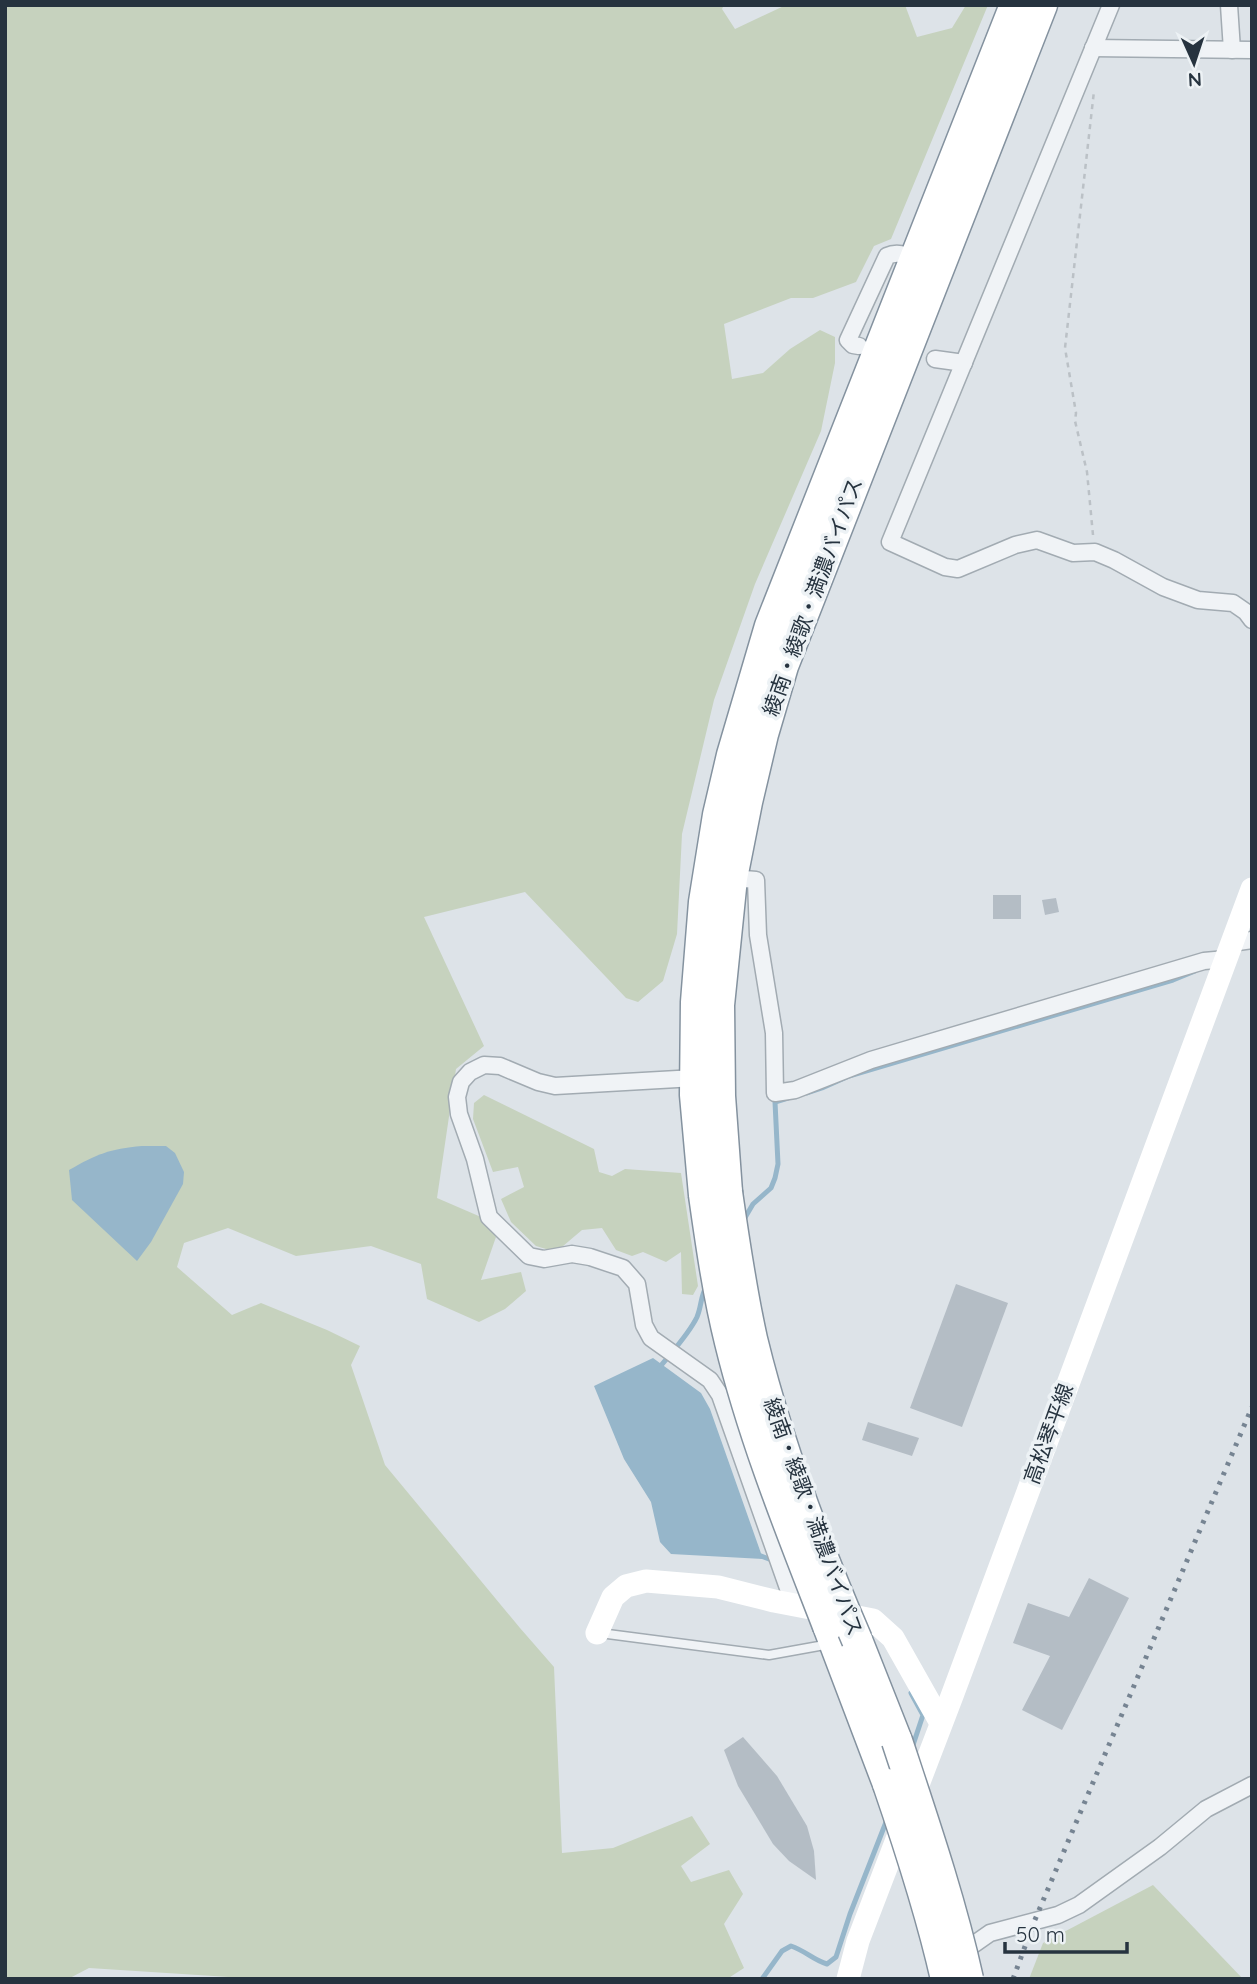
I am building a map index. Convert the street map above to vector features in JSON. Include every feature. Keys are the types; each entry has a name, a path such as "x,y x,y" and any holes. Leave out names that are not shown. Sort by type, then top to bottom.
{"highway":[{"name":"綾南・綾歌・満濃バイパス","path":"716,1194 720,1096 719,1005 732,878 763,734 783,666 926,265 1015,5"},
{"name":"綾南・綾歌・満濃バイパス","path":"946,1979 920,1876 840,1636 835,1589 796,1483 753,1340 716,1194 695,1078 696,1002 704,902 718,815 732,755 770,626 1042,5"},
{"name":"綾南・綾歌・満濃バイパス","path":"840,1636 897,1741 957,1927 968,1979"}],"main road":[{"name":"高松琴平線","path":"848,1979 858,1941 1236,948 1252,889"},
{"path":"597,1633 613,1597 626,1586 646,1581 718,1587 873,1620 893,1638 941,1723"}],"street":[{"path":"1111,5 890,542 945,568 958,569 1015,545 1037,540 1073,553 1094,552 1163,587 1198,600 1233,603 1252,620"},
{"path":"1229,5 1232,50"},
{"path":"1094,48 1252,50"},
{"path":"859,346 848,340 887,256 893,253 901,254 926,265"},
{"path":"935,359 964,363"},
{"path":"732,878 756,880 758,936 774,1033 775,1093 795,1090 871,1060 1204,961 1236,948"},
{"path":"695,1078 555,1086 500,1066 484,1065 470,1072 461,1082 457,1097 459,1114 489,1217 529,1256 544,1259 572,1254 623,1268 637,1283 644,1325 651,1338 710,1380 720,1395 794,1605"},
{"path":"936,1979 970,1947 990,1934 1058,1916 1079,1905 1206,1810 1252,1785"}],"lane":[{"path":"597,1633 769,1655 840,1636"}],"path":[{"path":"1094,552 1087,472 1075,421 1065,348 1095,87"}],"green space":[{"path":"5,5 724,5 722,9 735,29 786,5 905,5 917,37 952,28 966,5 988,5 891,239 874,246 856,282 813,298 791,298 724,324 732,379 763,373 790,349 820,330 835,337 835,363 821,431 755,584 714,700 682,834 677,934 663,981 638,1002 626,998 525,892 424,917 484,1046 456,1069 437,1198 481,1217 496,1237 481,1280 521,1272 526,1291 505,1309 479,1322 427,1299 421,1264 371,1246 296,1256 228,1228 184,1243 177,1267 232,1315 261,1303 360,1346 351,1365 385,1465 554,1667 562,1853 613,1848 692,1816 710,1844 681,1866 691,1882 729,1870 743,1894 724,1924 744,1968 727,1979 258,1979 89,1968 68,1979 5,1979"},
{"path":"484,1095 594,1149 599,1172 612,1176 625,1169 681,1173 698,1286 693,1295 682,1294 681,1252 666,1262 643,1252 632,1256 616,1250 602,1228 582,1230 556,1252 536,1246 511,1222 501,1199 524,1187 518,1167 493,1172 473,1119 474,1103"},
{"path":"1153,1885 1243,1979 1029,1979 1043,1943"}],"water":[{"path":"142,1146 166,1146 175,1153 184,1172 183,1184 151,1242 137,1261 72,1200 69,1170 104,1153"},
{"path":"653,1358 701,1393 710,1409 763,1559 671,1554 660,1542 651,1502 624,1459 594,1386"}],"building":[{"path":"993,895 1021,895 1021,919 993,919"},
{"path":"1056,898 1059,912 1045,915 1042,900"},
{"path":"956,1284 1008,1303 962,1427 910,1408"},
{"path":"868,1422 919,1438 912,1456 862,1440"},
{"path":"1089,1578 1129,1598 1062,1730 1022,1710 1050,1656 1013,1643 1028,1603 1069,1617"},
{"path":"743,1737 777,1776 807,1826 814,1851 816,1880 789,1861 773,1844 738,1786 724,1750"}],"waterway":[{"path":"807,1093 849,1076 1173,980 1195,971"},
{"path":"743,1221 753,1204 771,1188 775,1178 778,1164 775,1102 788,1098"},
{"path":"659,1368 694,1323 707,1285"},
{"path":"756,1554 769,1559"},
{"path":"911,1693 923,1715 912,1748"},
{"path":"762,1979 782,1951 791,1946 827,1964 836,1957 888,1817"}],"railway":[{"path":"1013,1979 1034,1922 1252,1407"}]}
